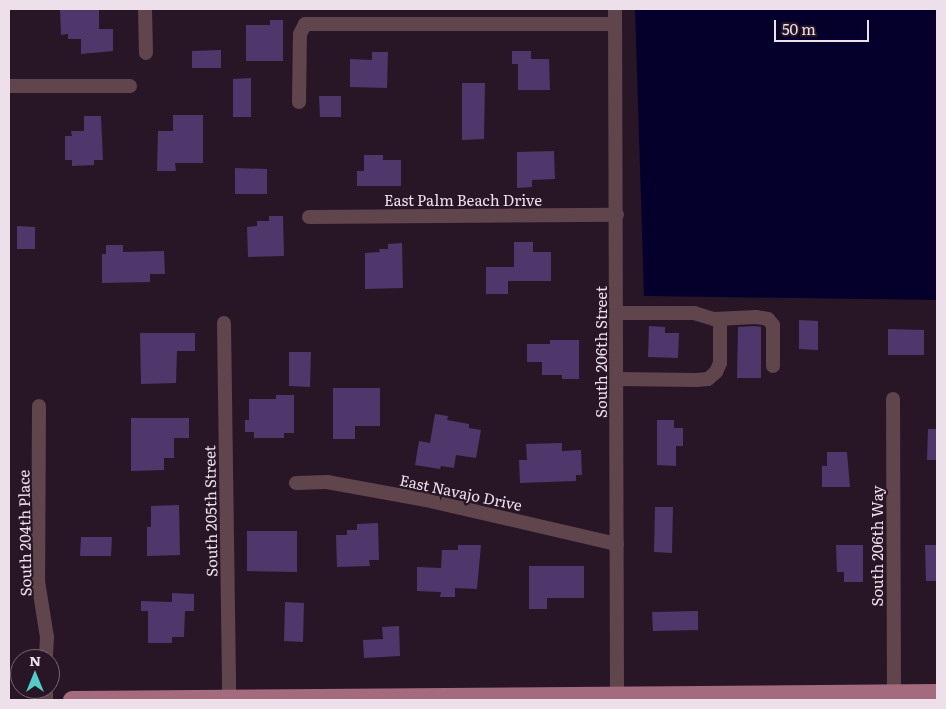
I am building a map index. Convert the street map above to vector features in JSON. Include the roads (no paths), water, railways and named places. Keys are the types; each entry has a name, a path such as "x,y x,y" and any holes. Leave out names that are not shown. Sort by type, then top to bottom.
{"main road":[{"path":"72,700 937,693"}],"street":[{"path":"145,9 146,53"},
{"name":"South 206th Street","path":"615,9 617,696"},
{"path":"299,102 300,34 301,27 310,24 615,24"},
{"path":"9,86 130,86"},
{"name":"East Palm Beach Drive","path":"309,217 617,215"},
{"path":"617,313 694,312 720,319 756,317 768,320 773,325 773,366"},
{"path":"617,379 696,380 708,378 716,372 720,363 720,319"},
{"name":"South 205th Street","path":"224,323 229,699"},
{"name":"South 206th Way","path":"893,399 894,693"},
{"name":"South 204th Place","path":"39,406 38,580 47,637 46,649"},
{"name":"East Navajo Drive","path":"296,483 327,482 426,500 617,544"}]}
